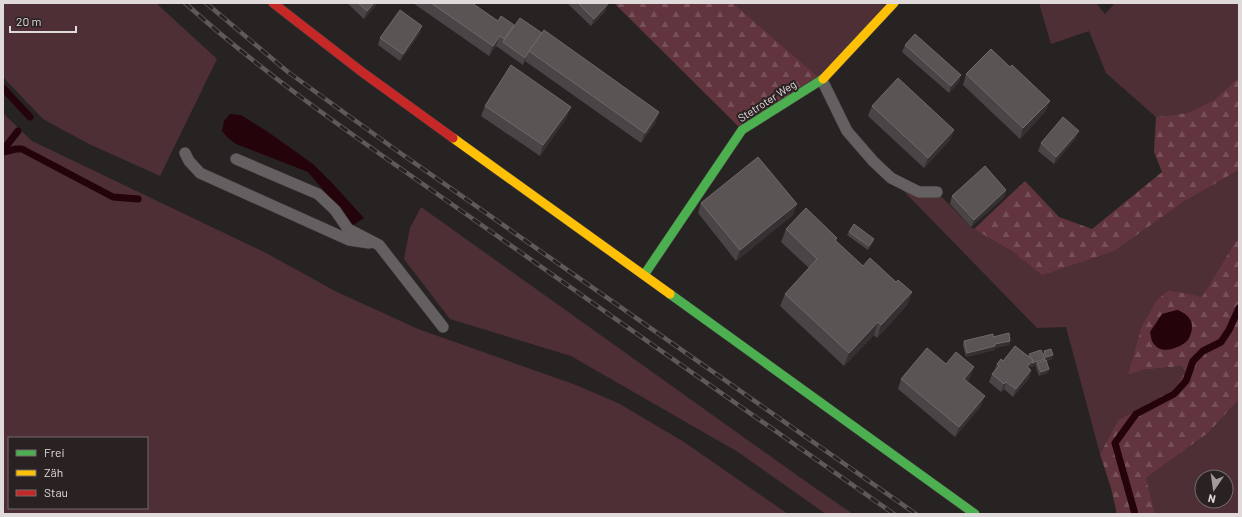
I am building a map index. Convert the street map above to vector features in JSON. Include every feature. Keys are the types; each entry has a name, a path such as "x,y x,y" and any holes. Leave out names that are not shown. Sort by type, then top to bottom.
{"main road":[{"path":"273,3 362,72 975,514"},
{"name":"Stetroter Weg","path":"644,275 742,130 822,80 894,3"}],"lane":[{"path":"822,80 847,131 873,161 891,178 919,192 937,192"},
{"path":"186,153 189,161 200,173 349,240 379,245"},
{"path":"236,159 318,194 335,210 348,230 379,245 443,327"}],"shaded area":[{"path":"3,3 156,3 217,59 160,176 89,144 43,119 3,77"},
{"path":"733,3 887,3 822,80"},
{"path":"1039,3 1096,3 1105,14 1115,3 1239,3 1239,77 1214,100 1187,113 1156,117 1106,73 1089,31 1051,44"},
{"path":"3,113 32,141 266,253 335,291 418,329 576,385 618,403 684,442 788,514 3,514"},
{"path":"230,114 241,115 313,164 364,218 353,225 308,172 236,144 228,138 222,131 224,121"},
{"path":"1239,170 1239,236 1202,298 1170,290 1128,375 1143,370 1182,366 1185,373 1172,390 1118,420 1100,454 1066,327 1037,328 891,178 937,192 971,227 1013,252 1042,274 1180,204"},
{"path":"421,207 853,514 826,514 738,452 571,356 450,319 404,259 410,228"},
{"path":"1177,310 1187,315 1191,321 1192,329 1189,338 1180,346 1175,348 1166,350 1161,349 1152,341 1150,332 1162,314"},
{"path":"1239,399 1239,514 1155,514 1146,478 1208,433"}],"green space":[{"path":"614,3 733,3 822,80 742,130"},
{"path":"1239,77 1239,170 1180,204 1114,251 1042,275 1013,252 974,229 1025,181 1059,217 1092,229 1162,172 1154,152 1156,117 1187,113 1214,100"},
{"path":"1239,236 1239,399 1208,433 1146,478 1155,514 1117,514 1111,488 1100,454 1118,420 1172,390 1185,373 1182,366 1143,370 1128,375 1142,326 1157,300 1169,290 1202,297"}],"building":[{"path":"358,3 374,3 367,11"},
{"path":"431,3 472,3 498,21 501,16 514,25 504,39 500,36 493,46"},
{"path":"578,3 606,3 608,4 594,19"},
{"path":"400,10 422,26 403,54 380,38"},
{"path":"520,18 542,33 525,58 503,42"},
{"path":"544,30 659,112 645,133 529,51"},
{"path":"915,34 961,75 951,86 905,45"},
{"path":"991,49 1010,67 1012,65 1050,101 1023,128 966,74"},
{"path":"511,65 571,107 543,145 485,106"},
{"path":"898,78 954,130 928,158 872,106"},
{"path":"1063,117 1079,131 1056,157 1041,143"},
{"path":"758,157 797,204 740,250 701,203"},
{"path":"985,166 1006,190 974,220 952,196"},
{"path":"806,208 837,238 835,240 863,266 870,258 896,282 898,280 912,292 881,325 878,322 849,353 785,294 817,259 786,229"},
{"path":"854,224 874,239 869,246 849,232"},
{"path":"1009,333 1010,341 967,353 964,341 993,334 993,337"},
{"path":"1015,346 1033,360 1027,367 1031,370 1016,389 1006,382 1004,384 992,374 999,366 997,364 1001,359 1003,361"},
{"path":"927,348 946,364 956,352 974,367 964,379 985,396 959,427 901,379"},
{"path":"1051,349 1053,355 1046,357 1044,351"},
{"path":"1041,350 1045,359 1032,363 1033,360 1029,354"},
{"path":"1046,360 1049,369 1041,372 1037,363"}],"waterway":[{"path":"3,88 30,117"},
{"path":"3,150 18,131"},
{"path":"3,152 22,149 113,197 138,199"},
{"path":"1135,514 1115,443 1136,414 1174,394 1186,381 1193,361 1203,351 1221,342 1229,330 1239,308"}],"railway":[{"path":"185,3 256,63 331,119 894,514"},
{"path":"206,3 288,72 396,150 916,514"}],"traffic: fast":[{"path":"644,275 742,130 823,79"},
{"path":"670,294 975,514"}],"traffic: slow":[{"path":"823,79 894,3"},
{"path":"453,138 670,294"}],"traffic: jam":[{"path":"273,3 362,72 453,138"}]}
